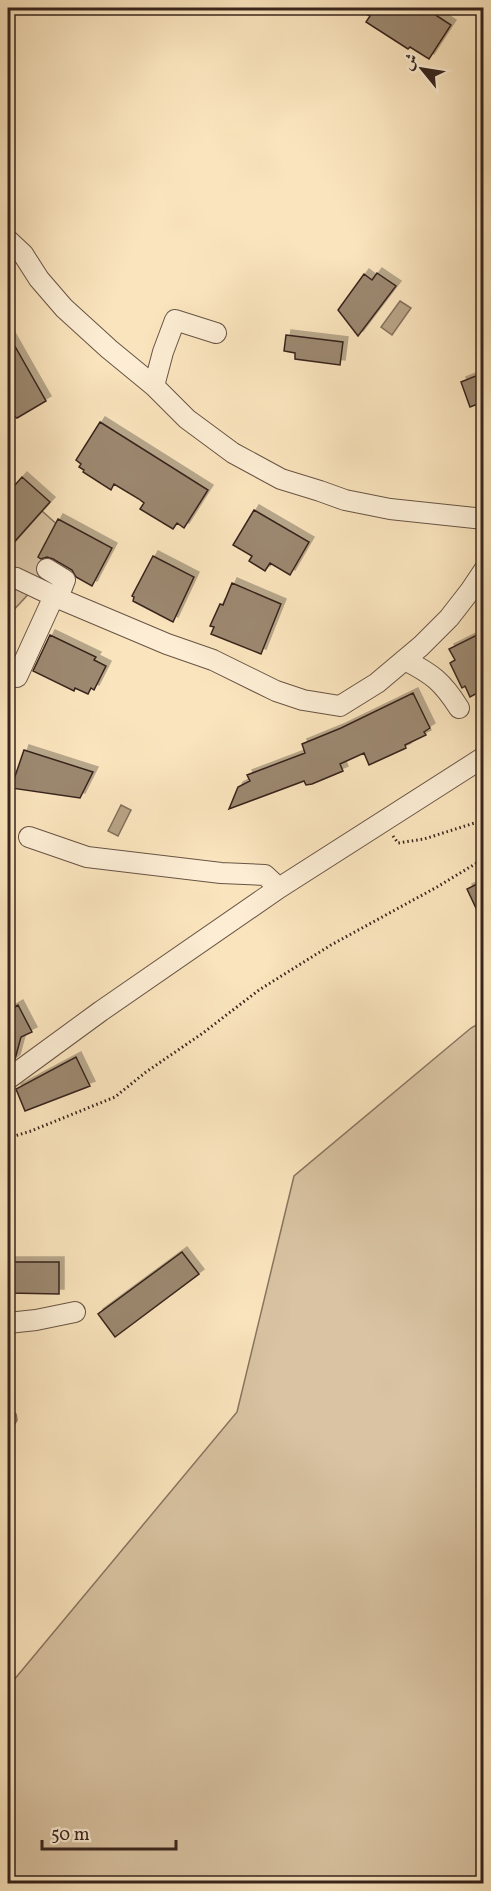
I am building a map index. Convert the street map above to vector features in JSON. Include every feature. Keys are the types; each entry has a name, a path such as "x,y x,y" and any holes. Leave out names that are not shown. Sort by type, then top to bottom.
{"street":[{"path":"8,240 23,254 39,279 64,308 154,386 187,419 233,453 280,479 320,490 345,500 390,509 483,519"},
{"path":"154,386 175,320 216,333"},
{"path":"17,676 64,580 47,569"},
{"path":"8,577 16,578 167,644 213,660 276,691 340,706 377,684 405,660 449,618 483,570"},
{"path":"405,660 437,678 459,708"},
{"path":"8,1079 101,1011 279,888 483,757"},
{"path":"29,837 87,857 221,873 265,875 279,888"},
{"path":"8,1323 75,1312"}],"path":[{"path":"382,823 398,843 424,839 483,820"},
{"path":"8,1138 115,1097 259,990 331,945 482,861"}],"shaded area":[{"path":"400,301 411,308 392,335 381,327"},
{"path":"8,481 77,542 8,616"},
{"path":"121,805 131,810 118,836 108,831"},
{"path":"483,1021 483,1883 8,1883 8,1687 237,1412 294,1176 471,1028"},
{"path":"12,1411 16,1414 17,1420 12,1429 8,1430 8,1413"}],"building":[{"path":"354,8 425,8 451,25 429,59 410,47 408,49 366,22 370,16"},
{"path":"377,273 396,286 358,336 338,310 364,274 372,280"},
{"path":"8,334 46,401 17,418 8,412"},
{"path":"286,335 343,342 340,365 295,359 295,353 284,351"},
{"path":"483,373 483,402 470,407 461,382"},
{"path":"100,422 208,490 184,528 177,523 173,529 140,509 144,503 139,499 114,484 111,490 79,467 81,464 76,460"},
{"path":"22,477 50,502 8,549 8,493"},
{"path":"254,510 309,542 290,575 270,563 265,571 249,561 252,556 233,545"},
{"path":"58,519 112,548 92,586 53,559 38,557"},
{"path":"153,556 194,577 173,622 133,601 132,596"},
{"path":"232,583 281,604 261,654 211,634 214,627 210,626 220,604 223,605"},
{"path":"483,632 483,690 470,697 465,686 462,688 450,663 455,660 449,649"},
{"path":"50,635 96,657 94,660 106,666 94,690 91,688 88,694 75,688 74,691 33,671"},
{"path":"413,693 430,728 424,732 426,735 405,745 406,748 369,765 364,753 340,764 343,771 312,784 306,785 304,781 229,809 238,787 250,781 247,775 305,753 302,744"},
{"path":"24,750 93,772 80,798 11,788"},
{"path":"483,881 483,923 467,889"},
{"path":"18,1005 32,1032 21,1037 15,1059 8,1065 8,1011"},
{"path":"76,1057 90,1086 25,1111 16,1089"},
{"path":"182,1252 199,1274 115,1337 98,1314"},
{"path":"8,1262 59,1262 59,1294 8,1293"}]}
